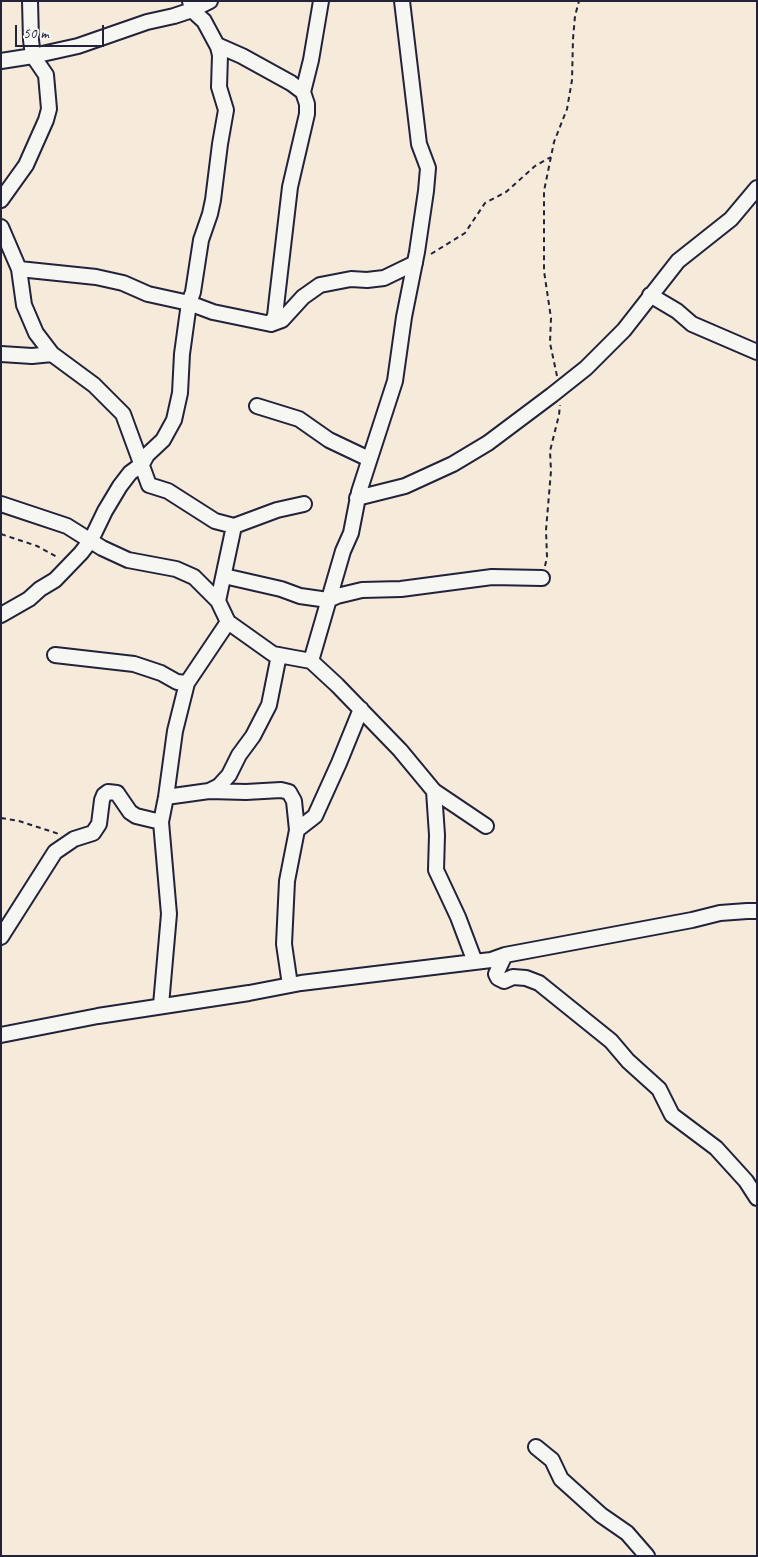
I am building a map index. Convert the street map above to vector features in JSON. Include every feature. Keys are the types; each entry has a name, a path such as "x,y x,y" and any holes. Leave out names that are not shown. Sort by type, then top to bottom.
{"street":[{"path":"1,200 26,165 50,109 46,75 34,56 31,40 30,1"},
{"path":"271,324 275,316 290,187 307,114 307,104 303,92 311,60 320,1"},
{"path":"311,661 328,600 350,533 357,498 395,381 426,191 428,168 419,144 402,1"},
{"path":"1,61 78,46 198,4 220,55 219,87 226,110 213,200 201,240 193,292 189,303 182,354 180,392 174,420 163,440 147,455 142,464 130,473 120,486 91,540 70,564 55,580 1,615"},
{"path":"217,45 242,56 291,83 303,92"},
{"path":"357,498 405,486 453,464 488,443 559,389 586,368 617,336 678,261 731,219 757,188"},
{"path":"1,228 19,269 24,305 36,333 52,354 94,385 123,414 148,485 168,491 215,521 234,526 277,510 304,504"},
{"path":"19,269 96,277 122,283 148,294 189,303 213,312 271,324 282,320 303,297 320,285 351,279 384,278 415,263"},
{"path":"650,295 677,311 692,324 757,352"},
{"path":"1,354 32,356 52,354"},
{"path":"256,406 299,419 329,440 369,459"},
{"path":"1,504 67,526 102,548 128,560 176,569 194,577 218,601 228,622 273,654 311,661 400,750 434,791 486,826"},
{"path":"218,601 234,526"},
{"path":"224,576 281,589 300,596 328,600 362,590 401,589 492,577 542,578"},
{"path":"161,1005 169,914 161,822 175,731 187,683 228,622"},
{"path":"55,655 134,664 161,672 177,682 187,683"},
{"path":"209,791 219,786 229,775 269,706 279,655"},
{"path":"297,830 314,816 339,764 361,709"},
{"path":"166,797 209,791 246,792 281,790 289,792 294,801 297,830 287,881 284,944 290,985"},
{"path":"434,791 437,835 436,870 458,917 475,962"},
{"path":"1,937 55,852 74,839 93,833 99,824 102,800 108,792 117,793 130,812 136,816 161,822"},
{"path":"1,1035 161,1005 290,985 491,960 505,955 692,920 720,913 757,912"},
{"path":"505,955 496,974 498,978 504,980 513,977 526,978 540,983 611,1041 628,1061 659,1089 672,1115 716,1148 746,1181 757,1198"},
{"path":"536,1447 552,1460 562,1479 601,1515 627,1533 647,1556"}],"path":[{"path":"542,578 547,557 546,530 550,451 559,415 559,389 550,343 550,318 544,271 544,191 554,142 567,109 572,80 575,16 579,1"},
{"path":"415,263 465,233 485,203 506,192 535,166 551,157"},
{"path":"1,534 37,546 70,564"},
{"path":"1,818 19,821 74,839"}]}
